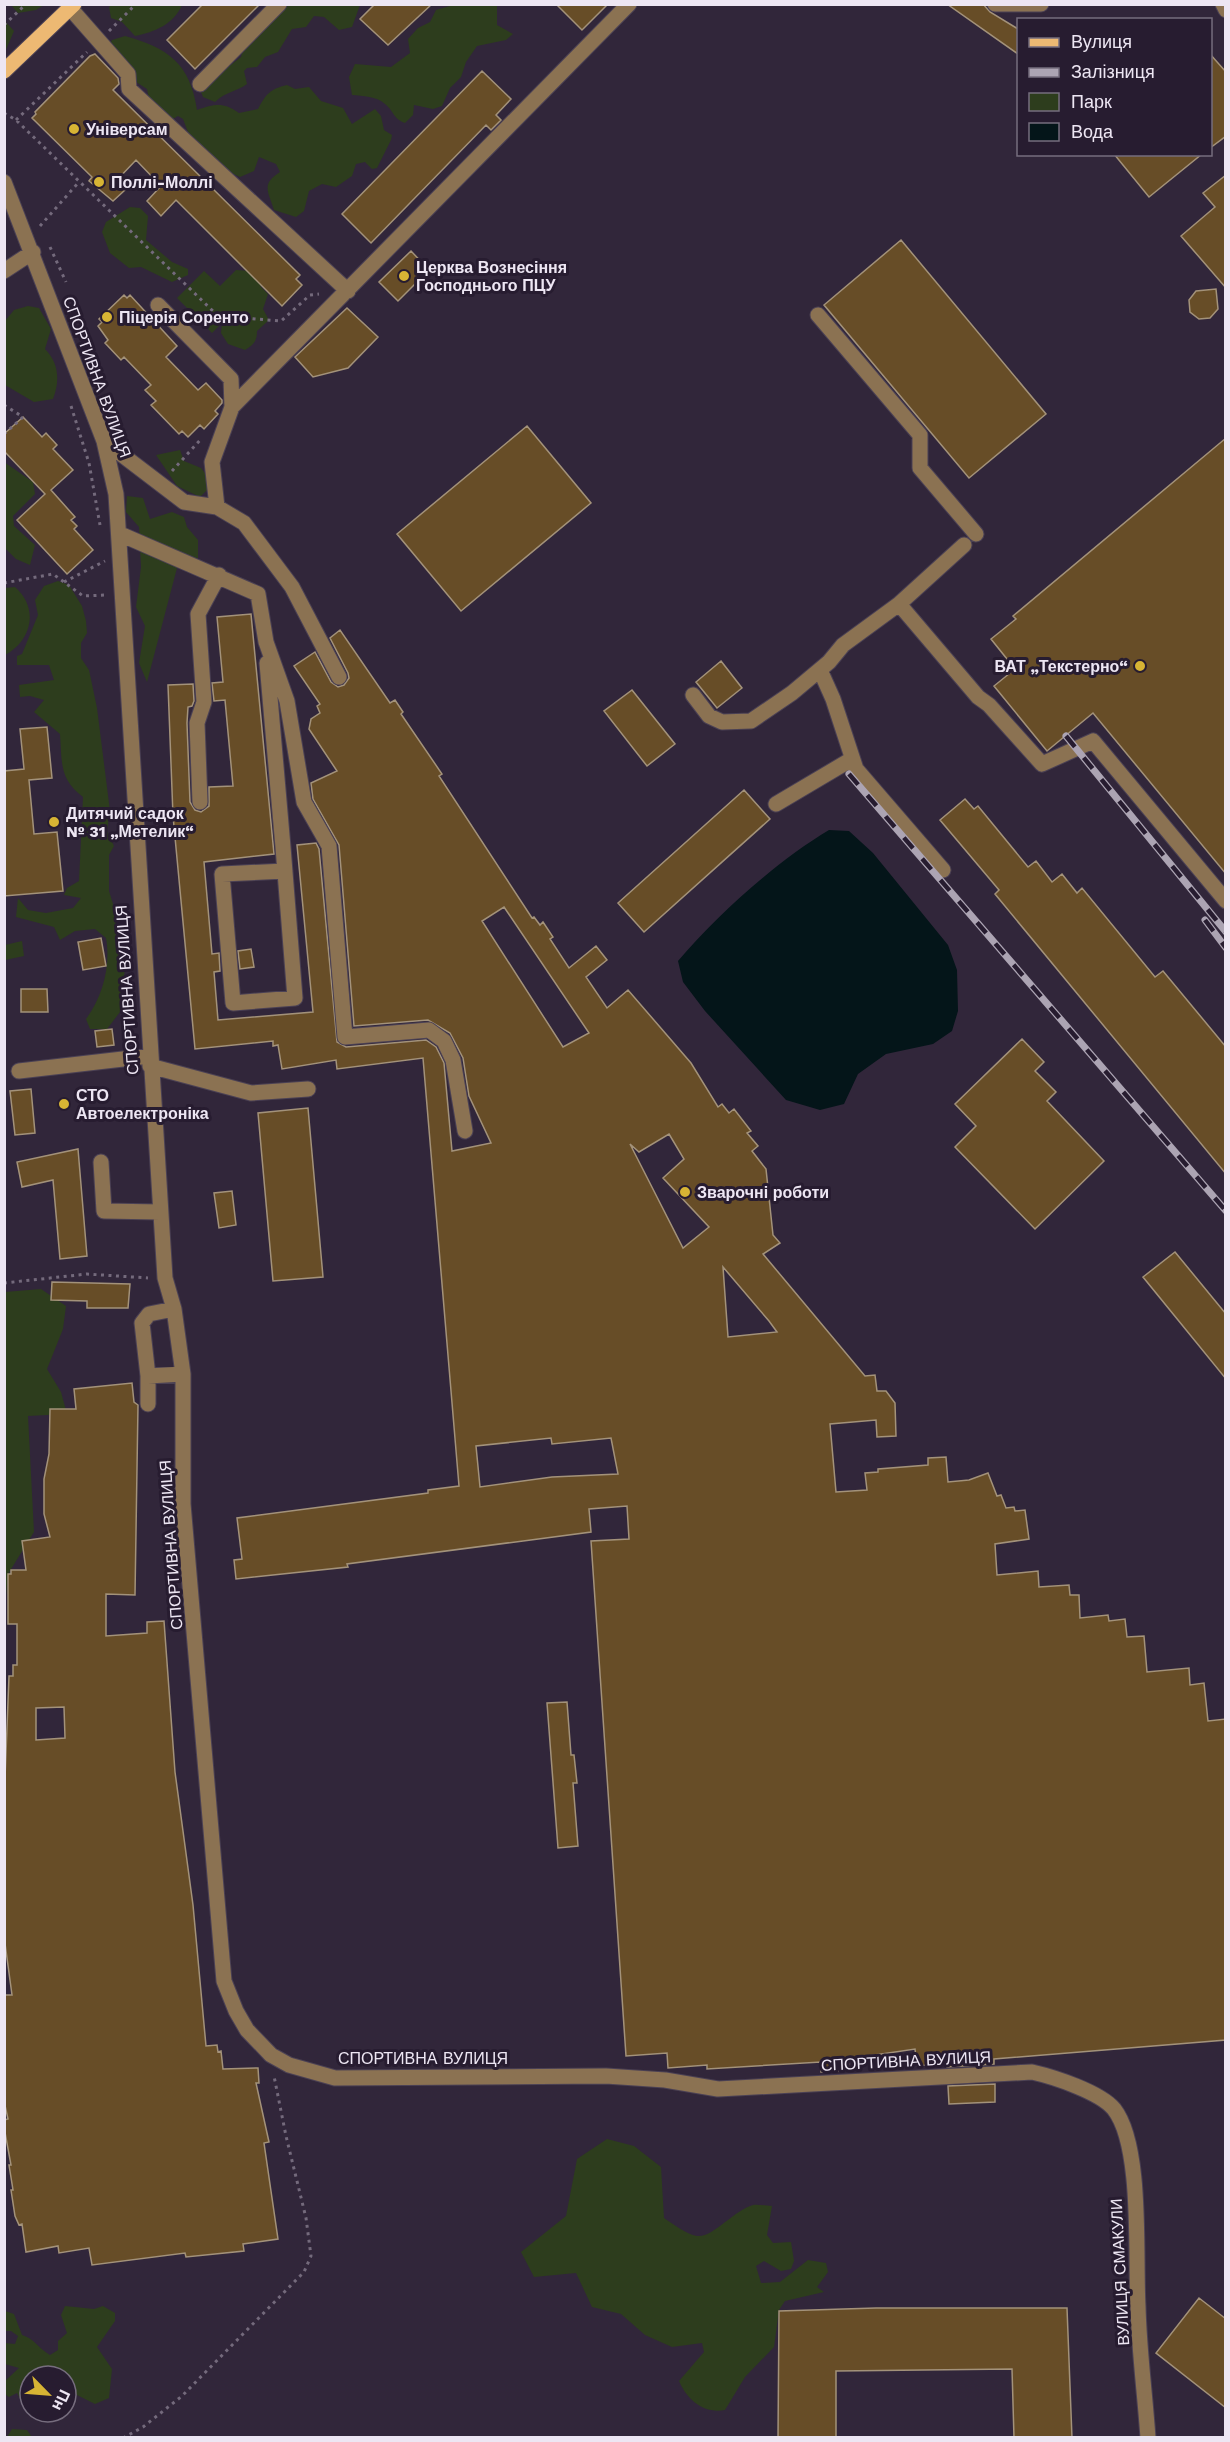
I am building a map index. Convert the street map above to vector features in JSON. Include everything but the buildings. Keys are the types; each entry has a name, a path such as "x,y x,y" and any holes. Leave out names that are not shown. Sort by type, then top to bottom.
{"main road":[{"path":"4,71 72,6"}],"street":[{"path":"200,84 279,4"},
{"path":"232,407 629,4"},
{"path":"995,4 1041,4"},
{"path":"1223,4 1226,10"},
{"path":"72,6 128,74 129,89 348,291"},
{"name":"СПОРТИВНА ВУЛИЦЯ","path":"4,182 33,252 104,441 116,494 165,1278 174,1308 183,1374 183,1504 224,1981 247,2030 271,2055 289,2065 335,2078 606,2076 665,2080 718,2089 1032,2072 1076,2086 1114,2108"},
{"path":"4,271 33,252"},
{"path":"158,305 231,379 232,407 212,462 217,507"},
{"path":"818,315 920,435 920,468 976,534"},
{"path":"104,441 184,502 217,507 244,523 292,587 339,677"},
{"path":"120,534 219,575 258,594 266,642 285,871 295,998 233,1003 222,874 285,871"},
{"path":"693,695 709,716 722,722 751,721 820,670 858,633 899,604 964,544"},
{"path":"200,802 197,723 204,702 198,614 219,575"},
{"path":"899,604 978,697 990,705 1042,764 1093,741 1226,901"},
{"path":"266,642 286,701 304,802 329,846 345,1037 429,1030 444,1041 453,1060 465,1131"},
{"path":"820,670 833,699 856,769 943,870"},
{"path":"776,804 852,759"},
{"path":"19,1071 150,1061 251,1093 308,1089"},
{"path":"101,1162 104,1211 160,1212"},
{"path":"148,1404 148,1376 142,1323 149,1314 174,1308"},
{"path":"148,1376 183,1374"},
{"name":"ВУЛИЦЯ СМАКУЛИ","path":"1114,2108 1126,2133 1133,2168 1138,2308 1148,2438"}],"path":[{"path":"4,25 26,4"},
{"path":"16,120 136,4"},
{"path":"4,113 16,120 78,183 218,316 281,321 310,295 348,291"},
{"path":"36,236 40,225 78,183"},
{"path":"47,240 66,282"},
{"path":"4,405 23,417 4,434"},
{"path":"71,406 89,463 100,528"},
{"path":"161,484 208,432"},
{"path":"64,582 105,560"},
{"path":"4,583 52,574 83,596 121,594"},
{"path":"4,1283 87,1274 129,1279 165,1278"},
{"path":"123,2438 143,2427 182,2396 304,2272 311,2256 306,2218 286,2136 271,2055"}],"green space":[{"path":"112,4 182,5 179,12 163,26 135,36 122,22 111,18 109,7"},
{"path":"11,5 44,5 36,10 18,13"},
{"path":"286,5 360,5 352,27 339,30 324,17 314,16 306,27 292,29 278,52 265,57 257,67 247,68 244,71 247,84 215,102 203,97 201,92 206,84 241,57 248,29"},
{"path":"453,5 497,5 497,25 513,34 506,40 477,46 466,62 461,77 450,88 442,106 433,109 414,105 413,115 405,123 378,99 352,95 349,77 355,64 391,67 410,53 408,39 418,28 430,22 436,10"},
{"path":"4,21 14,31 5,52"},
{"path":"125,36 153,46 174,60 189,80 197,110 219,105 239,113 258,109 266,96 276,88 287,85 295,89 309,87 321,101 343,108 352,124 375,109 381,116 384,130 392,135 391,140 377,168 372,169 365,162 356,164 352,176 336,187 322,184 309,191 304,211 296,217 274,210 268,193 268,184 280,172 276,164 259,157 254,171 240,177 214,165 188,132 183,119 178,116 171,120 151,107 147,89 133,80 106,51 112,40"},
{"path":"130,207 140,208 148,216 146,240 172,262 188,269 188,275 172,282 141,267 129,268 110,253 102,232 106,222"},
{"path":"236,270 250,271 258,277 261,287 268,294 263,309 269,320 257,331 254,343 245,350 228,344 221,333 222,323 212,333 177,298 204,271 220,286"},
{"path":"28,306 39,308 51,329 45,349 50,354 57,372 57,386 53,399 34,402 5,385 5,321 14,310"},
{"path":"180,450 184,461 201,468 213,484 200,497 177,486 156,455"},
{"path":"4,462 33,482 35,494 13,516 14,526 35,545 30,565 16,559 5,548"},
{"path":"127,496 143,498 150,519 172,512 184,517 187,527 198,540 198,558 177,568 147,682 139,663 145,626 136,607 141,567 139,527 126,512"},
{"path":"58,581 69,585 82,606 86,621 87,633 81,643 81,658 89,670 97,708 110,811 107,831 114,846 109,855 109,891 127,949 120,1012 107,1029 90,1029 86,1019 97,1000 104,980 107,959 106,938 95,929 75,931 60,940 54,927 16,917 18,898 28,910 46,913 73,908 81,898 64,895 67,888 79,881 83,797 70,784 63,769 60,734 34,712 44,700 30,696 20,697 19,685 54,680 49,665 17,665 17,656 22,654 38,615 35,600 44,586"},
{"path":"15,587 28,605 29,624 21,642 5,655 5,588"},
{"path":"22,941 24,956 5,960 5,945"},
{"path":"41,1289 66,1306 63,1329 47,1369 61,1392 67,1414 28,1416 34,1532 8,1574 5,1607 5,1292"},
{"path":"607,2139 634,2146 661,2167 664,2218 688,2233 697,2236 710,2233 738,2212 753,2205 772,2206 767,2235 773,2243 791,2242 794,2261 791,2269 781,2271 764,2261 756,2266 761,2283 780,2282 808,2260 826,2263 828,2272 817,2287 824,2292 785,2301 779,2310 774,2347 745,2377 725,2410 703,2408 692,2400 679,2381 704,2352 702,2343 672,2347 645,2335 621,2314 592,2307 576,2273 534,2277 521,2252 566,2216 577,2159"},
{"path":"65,2306 94,2309 103,2306 115,2313 115,2321 97,2347 112,2369 109,2398 95,2404 78,2396 78,2364 18,2364 18,2368 5,2364 5,2343 15,2344 18,2336 11,2331 5,2331 5,2311 14,2314 22,2335 50,2355 58,2350 58,2341 67,2333 61,2315"},
{"path":"18,2369 18,2395 17,2393 9,2397 5,2394 5,2381"},
{"path":"12,2429 27,2430 32,2437 7,2437"}],"water":[{"path":"829,830 849,831 873,853 948,945 957,970 958,1011 952,1031 933,1044 886,1054 858,1074 844,1104 820,1110 786,1100 705,1011 683,982 678,961 749,889 789,857"}],"railway":[{"path":"1066,736 1226,932"},
{"path":"849,774 1226,1211"},
{"path":"1205,920 1226,948"}],"place":[{"name":"Універсам","path":"74,129"},
{"name":"Поллі-Моллі","path":"99,182"},
{"name":"Церква Вознесіння Господнього ПЦУ","path":"404,276"},
{"name":"Піцерія Соренто","path":"107,317"},
{"name":"ВАТ „Текстерно“","path":"1140,666"},
{"name":"Дитячий садок № 31 „Метелик“","path":"54,822"},
{"name":"СТО Автоелектроніка","path":"64,1104"},
{"name":"Зварочні роботи","path":"685,1192"}]}
